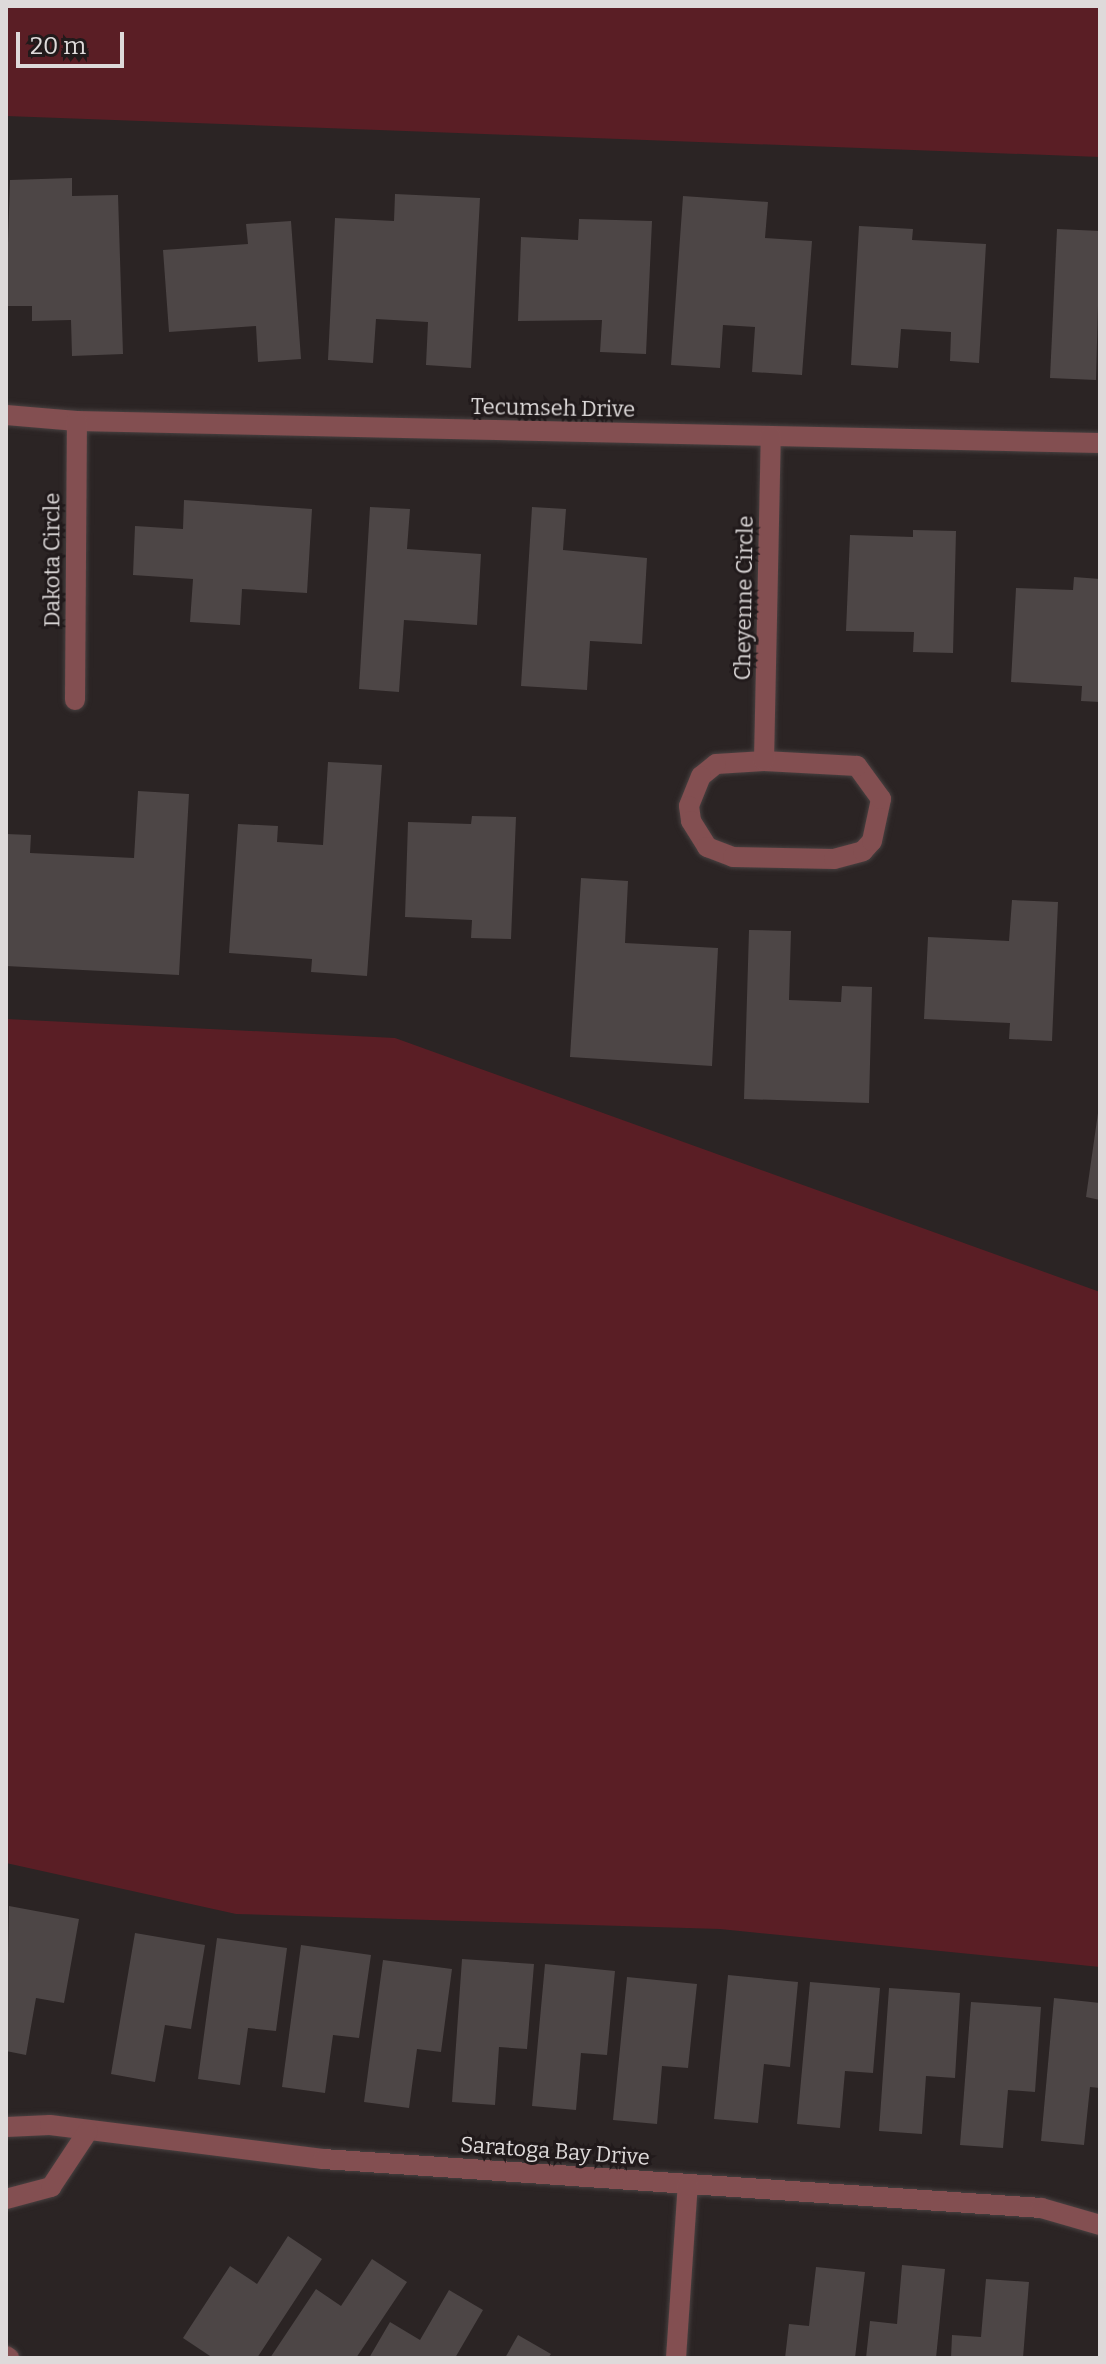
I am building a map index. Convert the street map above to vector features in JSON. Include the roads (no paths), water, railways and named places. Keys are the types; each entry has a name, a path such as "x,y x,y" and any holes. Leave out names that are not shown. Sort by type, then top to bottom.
{"street":[{"name":"Tecumseh Drive","path":"6,415 77,421 1100,443"},
{"name":"Dakota Circle","path":"75,700 77,421"},
{"name":"Cheyenne Circle","path":"764,761 771,436"},
{"path":"764,761 857,766 881,799 872,841 863,851 834,859 733,857 707,847 691,821 689,806 701,776 716,764 764,761"},
{"name":"Saratoga Bay Drive","path":"6,2127 88,2131 323,2159 1041,2208 1100,2225"},
{"path":"6,2199 51,2187 88,2131"},
{"path":"676,2358 688,2184"}]}
